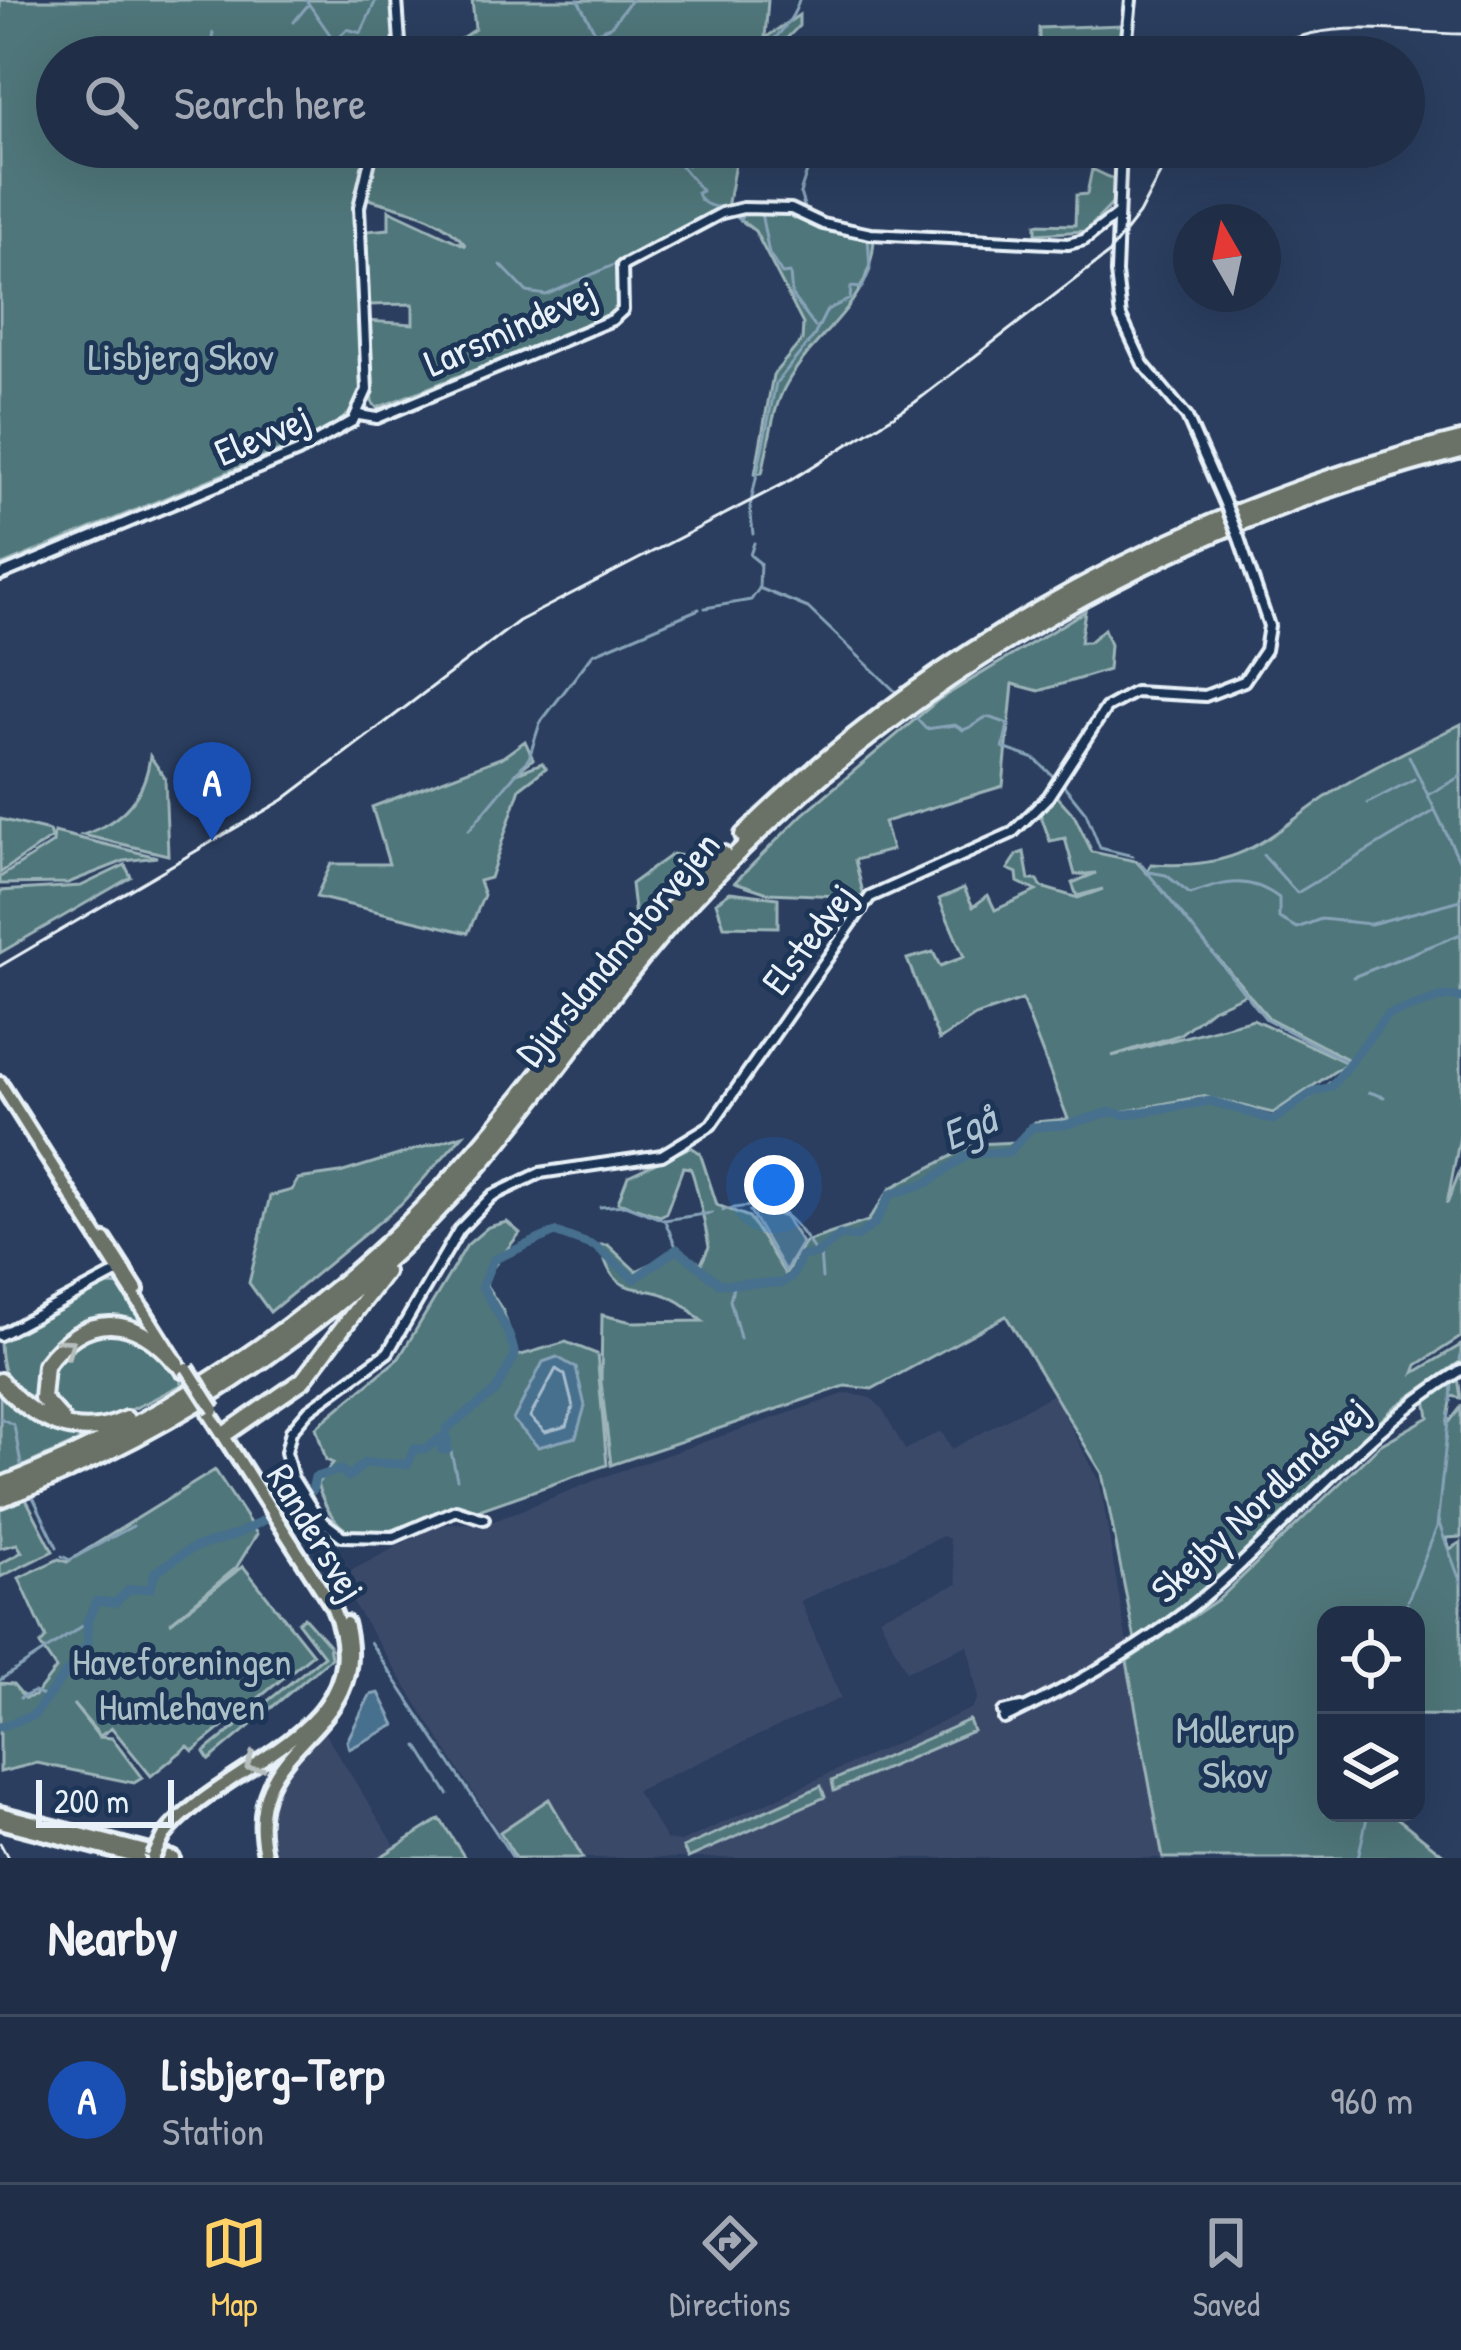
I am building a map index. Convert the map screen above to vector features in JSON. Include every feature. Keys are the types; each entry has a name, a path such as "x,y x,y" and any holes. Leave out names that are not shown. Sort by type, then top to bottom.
{"highway":[{"name":"Djurslandmotorvejen","path":"0,1486 132,1426 279,1334 377,1253 447,1183 673,907 757,821 867,727 991,639 1164,544 1322,481 1461,440"},
{"name":"Djurslandmotorvejen","path":"0,1499 138,1437 303,1331 410,1239 540,1091 636,964 724,867 834,765 940,684 1058,611 1208,535 1325,490 1461,450"},
{"path":"226,1434 303,1380 361,1300 488,1162 540,1091"},
{"path":"124,1420 86,1427 52,1414 40,1387 52,1355 99,1327 125,1324 157,1340 182,1368"},
{"path":"0,1381 40,1416 71,1429 101,1429 279,1334"}],"main road":[{"name":"Randersvej","path":"0,1083 337,1603 351,1654 335,1708 271,1779 260,1816 266,1858"},
{"name":"Randersvej","path":"153,1858 164,1836 194,1804 312,1723 334,1692 342,1664 342,1636 332,1606 226,1434"},
{"path":"0,1813 173,1858"},
{"path":"0,1822 139,1858"}],"street":[{"path":"397,0 400,36"},
{"path":"1127,36 1131,0"},
{"name":"Elevvej","path":"0,575 334,436 358,415 368,390 359,199 368,168"},
{"name":"Elstedvej","path":"484,1519 468,1511 450,1511 394,1537 362,1540 328,1527 303,1495 286,1458 294,1425 388,1352 459,1230 481,1205 540,1173 645,1161 697,1136 732,1100 763,1043 798,1004 876,892 1012,833 1048,797 1095,721 1120,699 1151,690 1216,695 1250,675 1265,650 1269,626 1239,538 1187,417 1143,364 1126,332 1116,288 1120,168"},
{"name":"Larsmindevej","path":"358,415 377,418 612,320 624,304 622,266 731,209 791,208 823,224 872,234 1068,244 1084,241 1118,214"},
{"path":"0,1333 119,1269"},
{"name":"Skejby Nordlandsvej","path":"1004,1715 1034,1705 1178,1617 1250,1555 1371,1434 1461,1370"}],"shaded area":[{"path":"847,1393 871,1398 882,1408 905,1450 941,1431 952,1449 1053,1394 1100,1483 1163,1858 515,1858 337,1578 438,1525 494,1521 614,1473","holes":["943,1536 949,1539 958,1584 879,1617 906,1671 968,1645 978,1698 972,1708 681,1842 667,1840 636,1791 841,1698 800,1601"]},
{"path":"324,1732 396,1847 379,1858 273,1858 268,1828 277,1790 291,1765"}],"green space":[{"name":"Lisbjerg Skov","path":"0,0 394,0 397,36 36,36 36,168 366,168 358,194 365,382 354,409 330,430 0,566"},
{"path":"472,0 768,0 765,36 464,36 475,29"},
{"path":"799,15 799,26 789,36 768,36"},
{"path":"1123,25 1123,36 1039,36 1039,28"},
{"path":"370,168 734,168 727,208 617,269 621,305 615,315 377,408 372,402 367,321 413,324 413,304 368,305 366,231 389,229 389,210 466,246 431,219 363,197"},
{"path":"1092,169 1115,180 1112,204 1086,231 1036,234 1036,224 1075,225 1076,195 1087,194"},
{"path":"790,211 874,236 871,260 854,298 787,383 774,415 762,473 755,474 773,375 802,340 803,324 755,231 730,212"},
{"path":"1085,611 1080,642 1089,642 1104,629 1110,645 1108,670 1039,691 1013,684 1003,786 884,822 892,850 855,860 864,897 768,893 735,882 803,814 938,700"},
{"path":"1461,724 1461,1131 1447,1204 1461,1168 1461,1337 1417,1365 1414,1373 1461,1345 1461,1361 1395,1407 1203,1593 1135,1640 1102,1473 1006,1316 872,1389 845,1386 611,1465 601,1382 602,1315 632,1322 702,1321 666,1295 622,1284 606,1264 601,1245 608,1245 636,1271 681,1250 701,1264 709,1247 690,1168 683,1167 666,1213 660,1216 618,1202 628,1176 691,1147 700,1153 717,1205 749,1217 785,1274 805,1242 868,1221 891,1188 975,1144 1017,1142 1035,1122 1068,1119 1022,1000 975,1016 939,1040 907,959 933,952 940,966 964,957 939,899 964,888 973,907 988,895 995,910 1036,891 1018,882 1017,873 1008,869 1018,854 1024,852 1029,880 1038,880 1041,887 1078,898 1103,889 1077,896 1072,883 1096,873 1075,875 1065,838 1050,841 1040,813 1056,795 1074,815 1092,852 1136,861 1147,873 1151,864 1185,865 1236,855 1344,785","holes":["1216,956 1269,1018 1351,1061 1315,1094 1273,1120 1211,1101 1116,1113 1202,1096 1273,1113 1347,1063 1253,1019 1112,1056 1179,1035 1212,1009 1245,994"]},
{"path":"525,741 533,759 514,774 542,763 546,768 520,788 490,878 479,881 484,895 468,933 316,897 331,864 389,864 372,807 503,757"},
{"path":"150,756 165,778 168,855 83,835 109,823 129,806 143,784"},
{"path":"0,819 49,831 51,838 0,873"},
{"path":"54,832 157,857 124,861 68,883 0,884 0,877 53,843"},
{"path":"672,854 694,858 635,918 631,884"},
{"path":"125,865 131,877 0,953 0,891 81,886"},
{"path":"730,892 778,898 778,927 724,926 716,902"},
{"path":"463,1135 401,1204 270,1312 249,1283 270,1196 292,1190 298,1179 340,1173"},
{"path":"507,1222 520,1233 490,1271 486,1285 503,1311 518,1356 566,1342 597,1354 607,1465 479,1510 455,1509 367,1535 348,1531 331,1515 317,1484 333,1463 326,1460 316,1427 399,1358 467,1245 488,1227"},
{"path":"109,1285 120,1286 160,1337 123,1321 94,1326 39,1370 56,1420 13,1388 3,1368 0,1338"},
{"path":"113,1328 159,1350 183,1384 98,1420 79,1422 62,1415 51,1398 47,1370 85,1339"},
{"name":"Mollerup Skov","path":"1458,1377 1461,1398 1452,1396 1447,1425 1461,1407 1461,1537 1446,1538 1450,1549 1461,1542 1461,1716 1425,1715 1425,1606 1317,1606 1317,1822 1402,1822 1445,1856 1461,1858 1163,1858 1127,1661 1220,1598 1380,1445 1429,1417 1426,1399"},
{"path":"0,1391 39,1423 88,1437 0,1476"},
{"name":"Haveforeningen Humlehaven","path":"215,1470 257,1534 236,1568 170,1623 243,1566 313,1654 193,1751 188,1746 151,1776 112,1728 100,1736 73,1704 99,1737 112,1738 142,1778 134,1783 37,1763 0,1772 0,1683 13,1684 25,1698 35,1696 56,1669 40,1645 46,1638 19,1578 59,1559 67,1562"},
{"path":"26,1499 53,1551 0,1577 0,1564 22,1552 17,1544 0,1548 0,1509"},
{"path":"304,1617 329,1645 331,1658 209,1760 204,1752 324,1656 298,1622"},
{"path":"969,1720 973,1731 834,1791 832,1781"},
{"path":"821,1786 825,1797 688,1858 683,1848"},
{"path":"549,1799 583,1858 516,1858 500,1832"},
{"path":"440,1819 465,1858 379,1858"}],"water":[{"path":"757,1208 785,1217 802,1243 785,1271 750,1211"},
{"path":"557,1357 576,1368 585,1406 576,1437 538,1447 513,1420 543,1362"},
{"path":"379,1693 395,1725 349,1749 347,1741 370,1695"}],"waterway":[{"path":"306,0 331,36"},
{"path":"340,36 347,29 361,33 376,0"},
{"path":"578,0 595,32"},
{"path":"596,36 611,26 631,0"},
{"path":"777,36 799,0"},
{"path":"294,22 307,6"},
{"path":"683,168 702,191 697,193 702,201 725,206"},
{"path":"806,212 800,193 808,168"},
{"path":"734,213 740,220 743,212 761,213 769,254 782,274 790,273 792,296 815,327"},
{"path":"621,261 703,219"},
{"path":"817,226 867,237"},
{"path":"753,534 750,507 776,383 814,336 827,310 850,299 851,287 862,288 870,270 868,237"},
{"path":"501,265 527,292 546,295 618,263"},
{"path":"754,543 750,555 760,563 759,588 808,608 897,693"},
{"path":"705,608 751,600 758,590"},
{"path":"469,830 529,758 540,723 593,654 699,609"},
{"path":"913,715 926,729 955,725 963,730 986,718 1008,724 1003,748 1035,759 1055,778"},
{"path":"1409,756 1461,864"},
{"path":"1430,794 1461,776"},
{"path":"1368,803 1414,779"},
{"path":"1062,783 1086,813 1100,848 1133,856"},
{"path":"1263,855 1297,893 1434,811"},
{"path":"1140,863 1266,1019 1349,1063"},
{"path":"1149,872 1166,875 1190,894 1225,884 1246,883 1267,890 1279,898 1279,918 1297,928 1321,919 1371,924 1461,900"},
{"path":"1353,977 1461,934"},
{"name":"Egå","path":"596,1247 634,1279 677,1249 720,1284 782,1283 793,1275 801,1256 817,1254 840,1235 857,1237 875,1223 891,1194 927,1183 969,1154 1009,1152 1032,1127 1211,1101 1273,1120 1315,1091 1331,1087 1387,1015 1447,996 1461,998"},
{"path":"1369,1092 1384,1097"},
{"path":"600,1207 625,1205 664,1220 712,1213"},
{"path":"723,1210 755,1206 777,1210 795,1224 814,1250"},
{"path":"665,1221 677,1249"},
{"name":"Egå","path":"287,1506 312,1491 315,1477 341,1470 349,1477 365,1463 408,1464 414,1449 426,1449 440,1438 442,1450 448,1449 446,1429 495,1392 515,1356 482,1286 493,1260 555,1232 591,1245"},
{"path":"820,1252 822,1278"},
{"path":"734,1284 730,1300 740,1338"},
{"path":"1451,1402 1452,1381"},
{"path":"1408,1600 1437,1527 1449,1412"},
{"path":"0,1418 14,1425 22,1470"},
{"path":"450,1447 457,1479"},
{"path":"32,1495 57,1547"},
{"name":"Egå","path":"0,1727 34,1715 88,1644 87,1622 96,1601 115,1603 129,1590 151,1588 155,1572 184,1553 267,1518"},
{"path":"1438,1520 1445,1541"},
{"path":"62,1556 70,1560 133,1526"},
{"path":"1446,1543 1461,1583"},
{"path":"0,1680 87,1623"},
{"path":"370,1642 513,1858"},
{"path":"20,1698 34,1692 46,1697"},
{"path":"418,1746 448,1794"},
{"path":"1358,1858 1366,1822"}],"tram line":[{"path":"1302,36 1356,29 1461,34"},
{"path":"0,966 283,800 519,621 791,480 914,403 1108,254 1139,214 1163,168"},
{"path":"0,1843 8,1858"}],"place":[{"name":"Lisbjerg-Terp","path":"212,841"}]}
